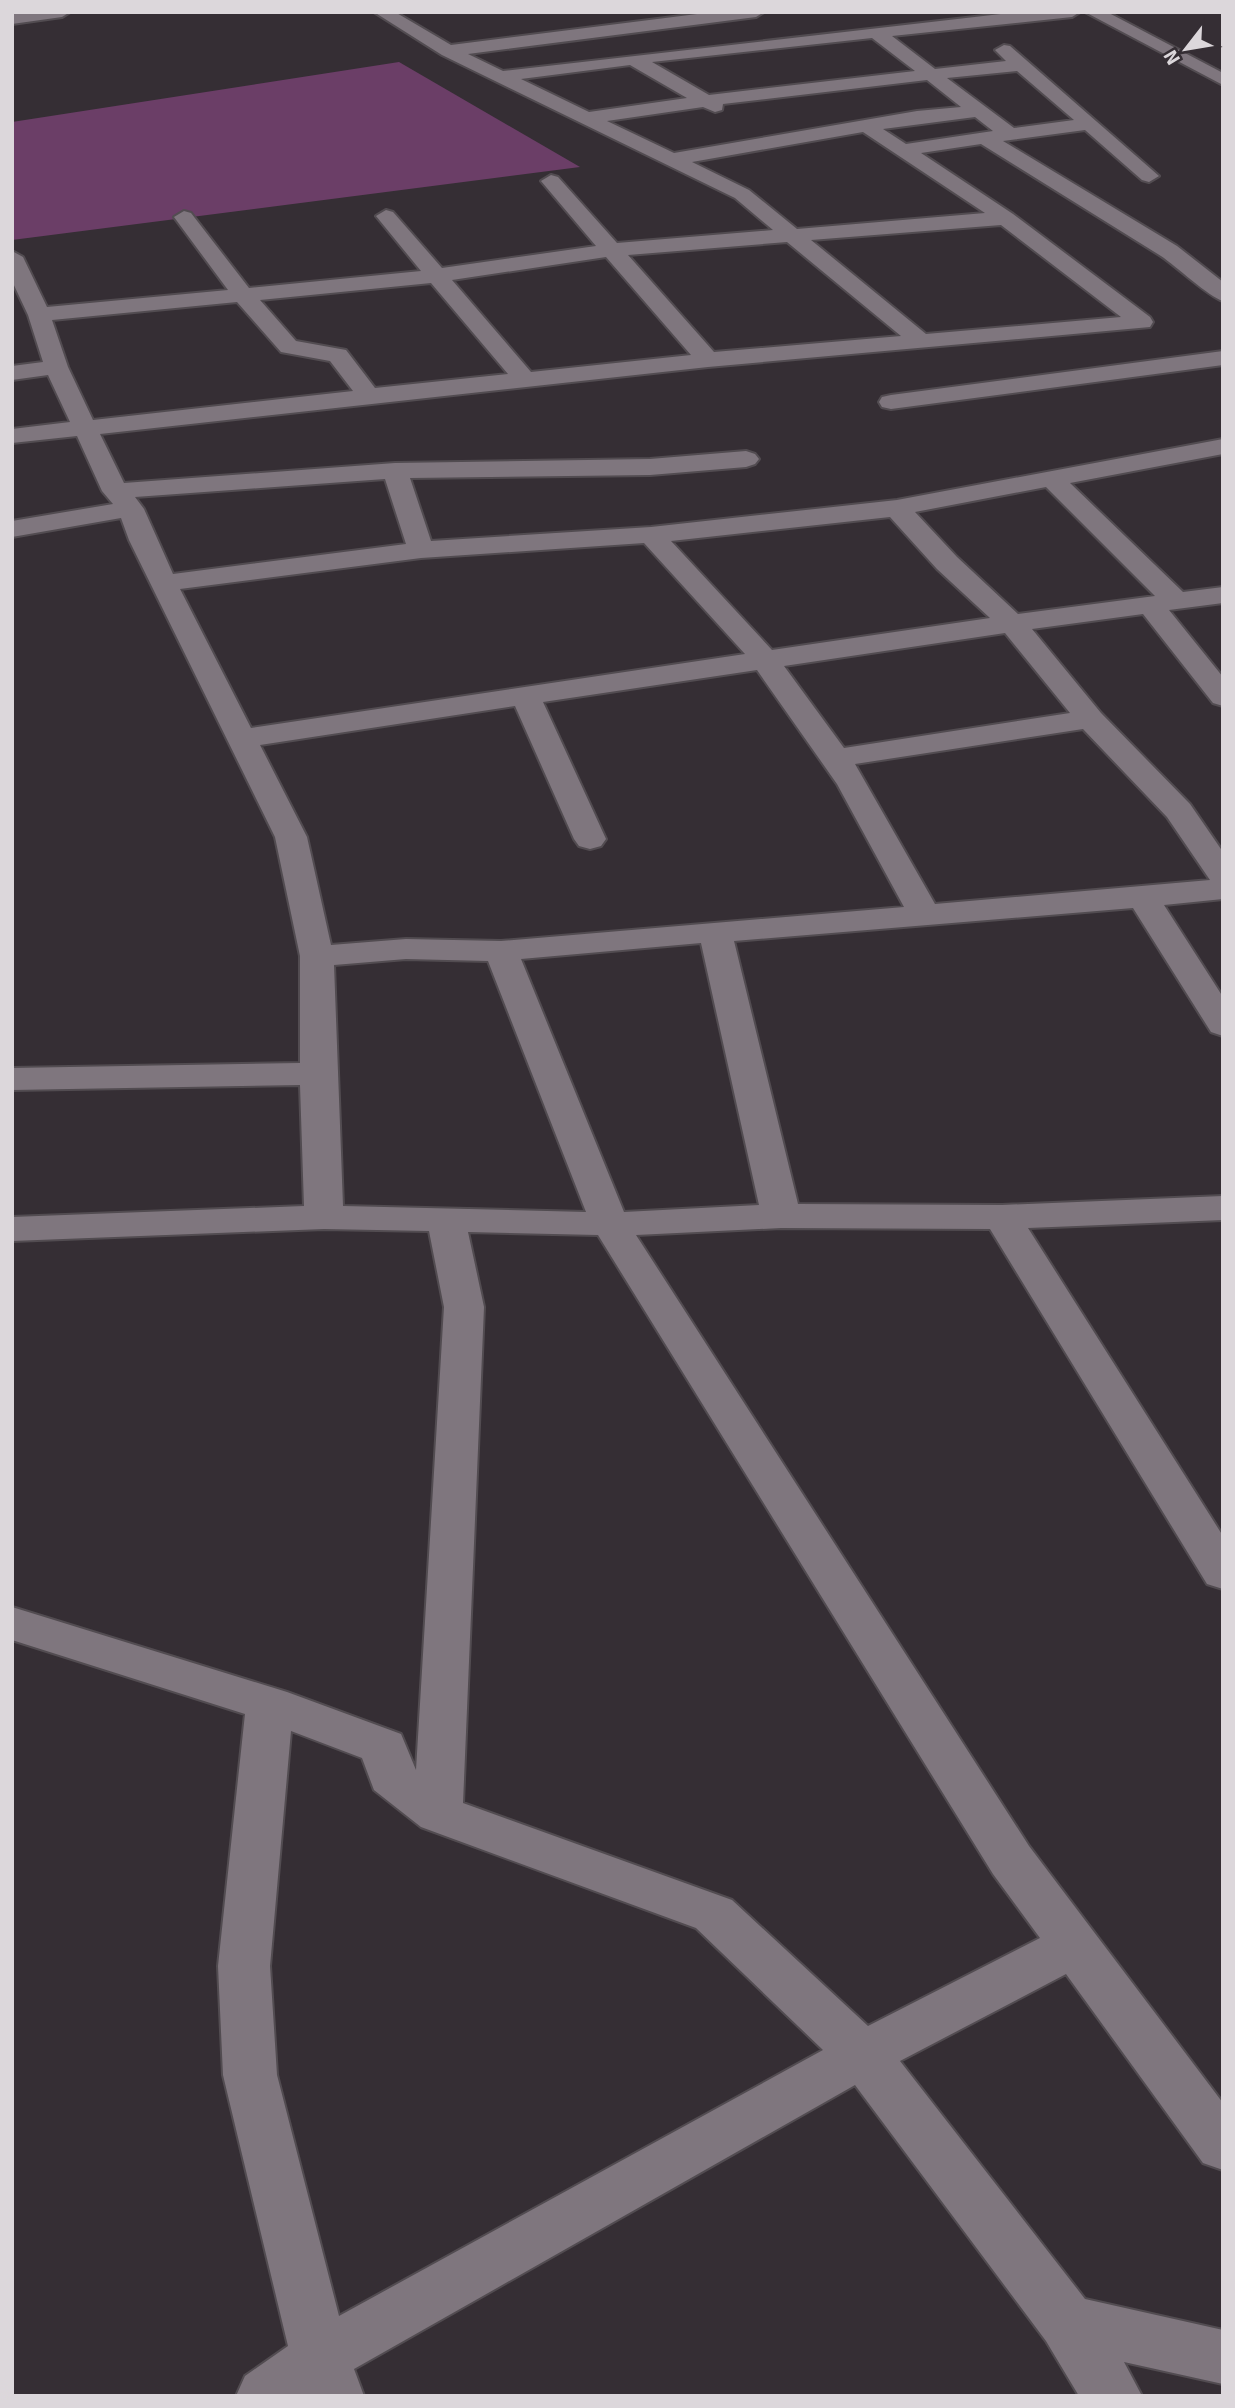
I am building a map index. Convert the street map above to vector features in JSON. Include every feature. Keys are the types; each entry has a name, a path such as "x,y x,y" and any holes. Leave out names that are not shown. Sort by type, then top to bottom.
{"street":[{"path":"12,19 62,12"},
{"path":"382,12 448,51 676,159 742,194 799,237 922,342"},
{"path":"448,51 756,12"},
{"path":"503,76 633,59 1072,12"},
{"path":"1093,12 1223,80"},
{"path":"854,19 876,32 927,75 1010,134"},
{"path":"974,22 1149,176"},
{"path":"633,59 729,115"},
{"path":"587,118 707,101 1022,65"},
{"path":"676,159 866,126 978,111"},
{"path":"902,150 1091,124"},
{"path":"866,126 1006,218 1193,363"},
{"path":"751,128 773,142"},
{"path":"985,138 1197,270 1223,294"},
{"path":"551,181 708,360"},
{"path":"1020,187 1058,183"},
{"path":"969,194 994,191"},
{"path":"386,216 434,276 525,379"},
{"path":"184,217 245,297 289,347 338,355 369,396"},
{"path":"30,322 434,276 611,250 799,237 1006,218"},
{"path":"12,257 30,322 56,367 83,426 123,500 291,837 317,956 318,1074 324,1217"},
{"path":"12,436 83,426 708,360 1142,322"},
{"path":"891,402 1223,358"},
{"path":"12,373 56,367"},
{"path":"165,583 421,550 651,535 897,508 1223,446"},
{"path":"12,529 123,500 395,471 649,467 746,459"},
{"path":"395,471 421,550"},
{"path":"1051,478 1162,602 1219,687"},
{"path":"897,508 947,563 1012,623 1090,719 1179,811 1223,876"},
{"path":"651,535 765,660 837,758 886,836 925,916"},
{"path":"243,738 1012,623 1223,595"},
{"path":"526,697 590,839"},
{"path":"837,758 1090,719"},
{"path":"317,956 406,949 500,951 1143,898 1223,889"},
{"path":"1143,898 1222,1023"},
{"path":"715,932 781,1216"},
{"path":"500,951 610,1224 1011,1860 1223,2147"},
{"path":"12,1079 318,1074"},
{"path":"12,1229 324,1217 610,1224 781,1216 1002,1217 1223,1208"},
{"path":"1002,1217 1223,1573"},
{"path":"438,1814 464,1307 446,1218"},
{"path":"12,1623 270,1704 384,1747 391,1777 438,1814 714,1914 863,2054 1067,2322 1112,2396"},
{"path":"270,1704 244,1966 250,2075 327,2376"},
{"path":"266,2396 327,2376 863,2054 1074,1945"},
{"path":"1067,2322 1223,2357"}],"shaded area":[{"path":"399,62 580,167 12,240 12,122"}]}
